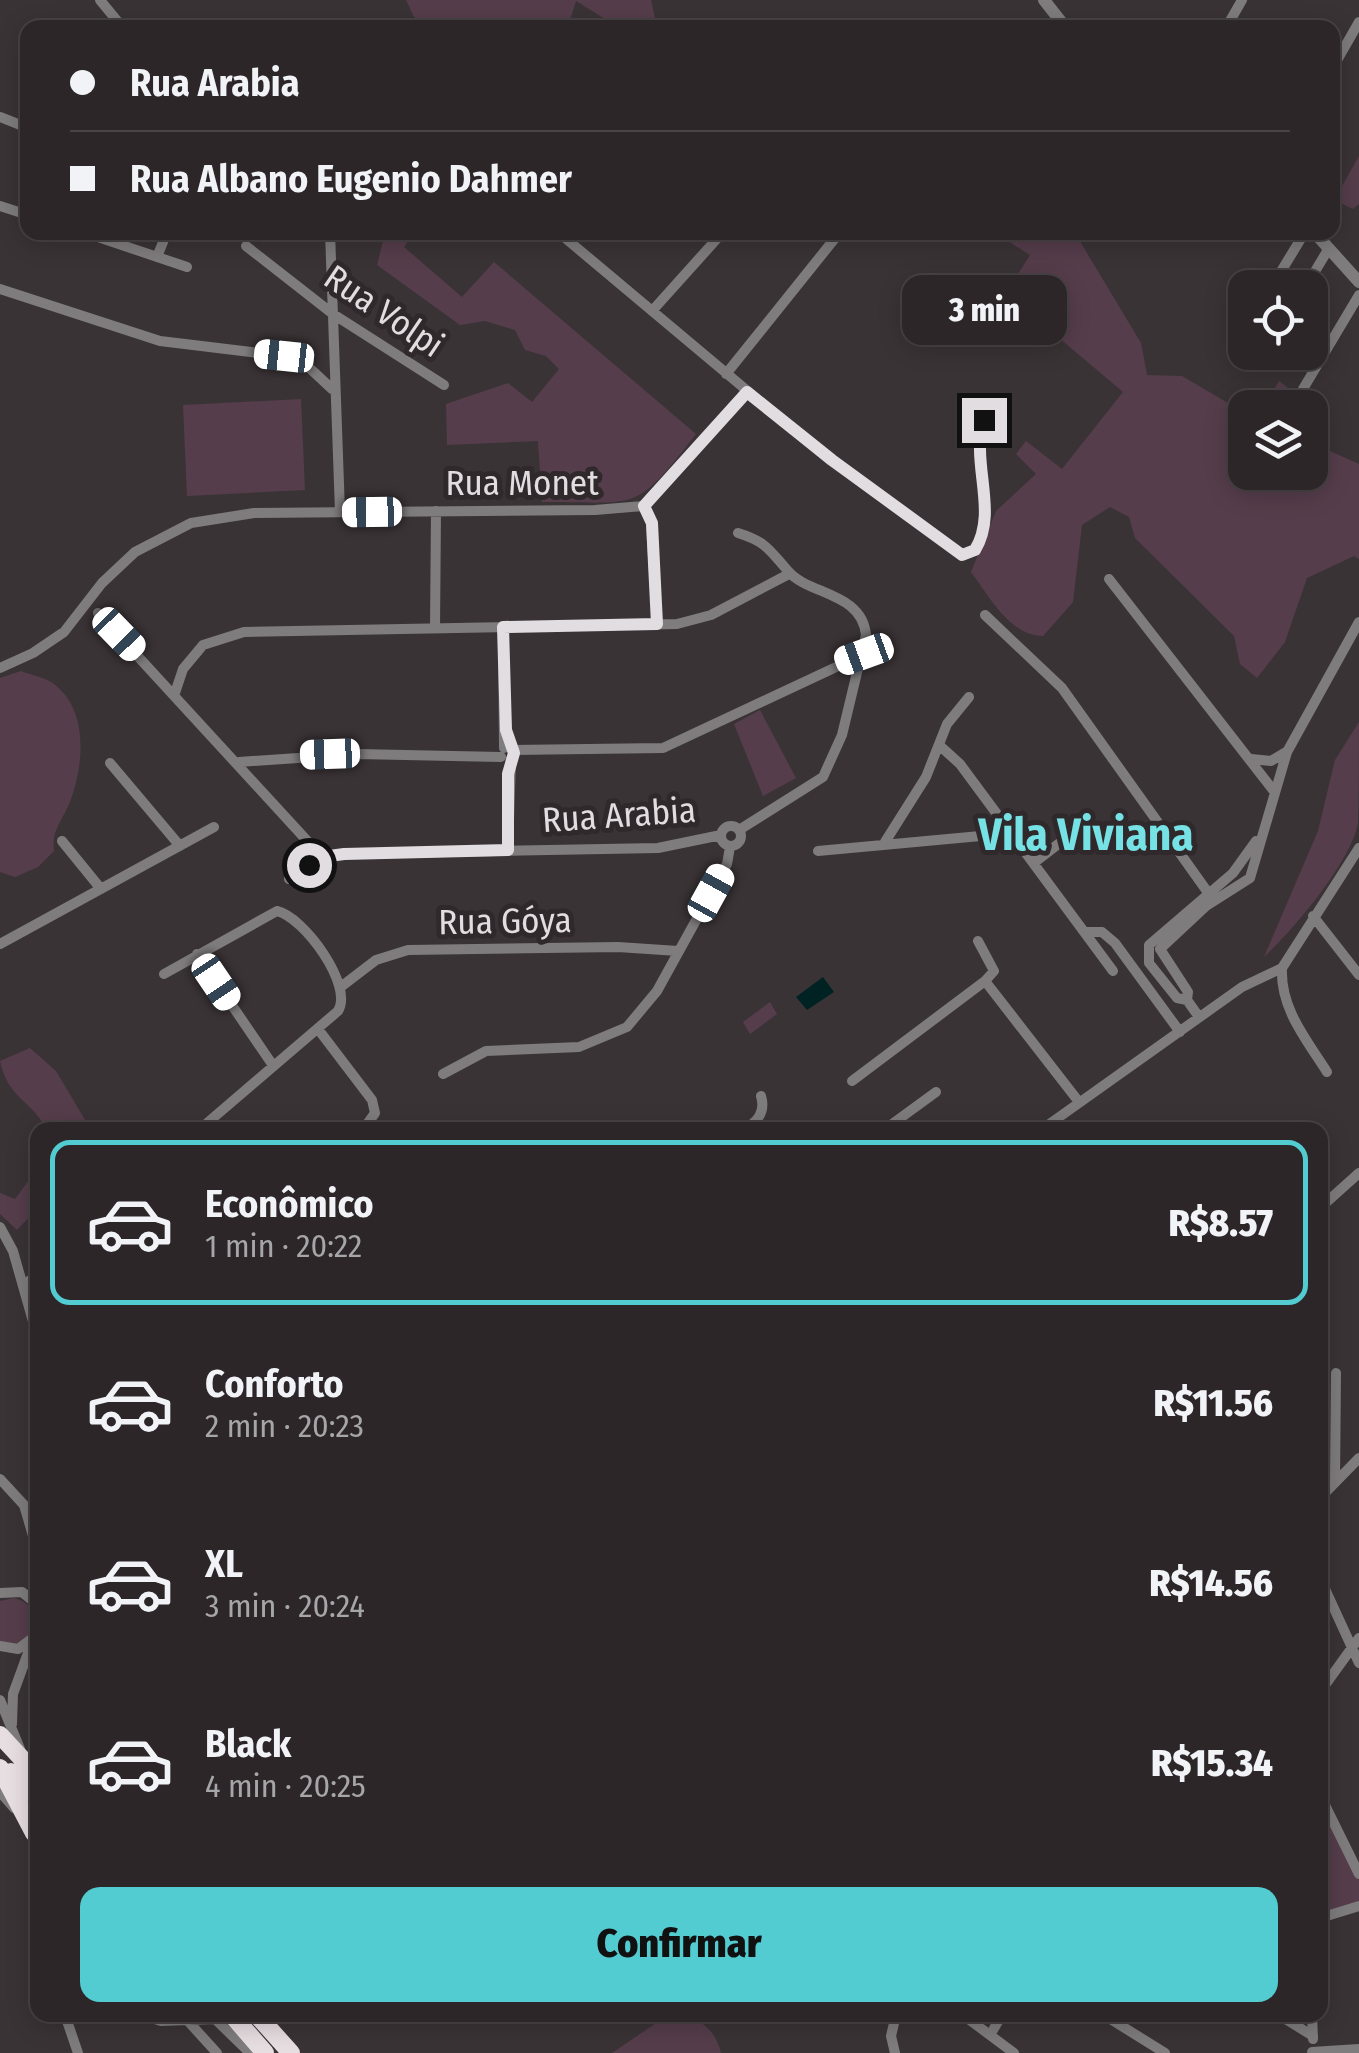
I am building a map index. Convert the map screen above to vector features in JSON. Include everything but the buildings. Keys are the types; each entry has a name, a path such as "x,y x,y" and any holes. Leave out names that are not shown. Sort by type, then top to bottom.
{"highway":[{"path":"6,1730 30,1767"},
{"path":"0,1764 30,1792"},
{"path":"0,1764 30,1822"},
{"path":"226,2022 265,2053"},
{"path":"263,2022 291,2053"}],"street":[{"path":"100,0 116,20"},
{"path":"1044,0 1060,20"},
{"path":"1340,55 1359,22"},
{"path":"106,240 187,267"},
{"path":"158,257 164,240"},
{"path":"330,240 332,389 340,512"},
{"path":"568,240 832,460 962,555 975,550 984,525 978,449 984,420"},
{"path":"652,311 716,240"},
{"path":"726,374 834,240"},
{"path":"1282,270 1300,240"},
{"path":"1322,240 1359,282"},
{"name":"Rua Volpi","path":"246,246 333,314 444,385"},
{"path":"1316,270 1329,248"},
{"path":"0,289 160,341 302,361 332,389"},
{"path":"1303,389 1359,294"},
{"name":"Rua Monet","path":"0,668 49,644 114,569 175,529 254,513 617,510 644,506 747,392"},
{"path":"644,506 652,523 657,624"},
{"path":"435,628 436,511"},
{"path":"239,762 650,751 677,744 779,691 864,654 865,626 854,610 789,574 775,551 738,533"},
{"path":"175,692 183,669 203,645 227,634 657,624 711,615 789,574"},
{"path":"1108,579 1273,790"},
{"path":"98,613 175,692 322,857 289,880"},
{"path":"986,614 1062,688 1194,870 1210,898"},
{"path":"1187,1000 1181,1002 1173,994 1146,953 1149,945 1210,898 1226,894 1250,878 1259,836 1287,752 1359,622"},
{"path":"503,627 509,753 508,850"},
{"name":"Rua Arabia","path":"739,830 824,776 842,735 864,654"},
{"path":"160,677 183,669"},
{"path":"885,842 926,777 953,714 969,697"},
{"path":"938,745 960,764 1113,971"},
{"path":"1250,759 1271,761 1287,752"},
{"path":"252,776 263,759"},
{"path":"110,763 180,846"},
{"name":"Rua Arabia","path":"322,857 658,848 720,835 728,826 739,830"},
{"path":"0,944 214,827"},
{"name":"Rua Arabia","path":"720,835 730,847 740,841 739,830"},
{"path":"818,850 1013,833"},
{"path":"1035,862 1070,834"},
{"path":"1198,1018 1187,1000 1184,984 1160,949 1210,898 1259,836"},
{"path":"62,841 101,889"},
{"path":"443,1074 486,1050 579,1046 609,1037 645,1010 727,864 730,847"},
{"path":"1327,1072 1290,1012 1282,987 1282,968 1359,850"},
{"path":"1242,861 1250,878"},
{"path":"1194,870 1220,882 1226,894"},
{"path":"164,974 267,913 286,914 305,929 342,986 342,1005 318,1030 272,1064 208,1122"},
{"path":"1313,916 1359,975"},
{"path":"1087,932 1102,932 1115,943 1180,1032"},
{"path":"852,1081 985,981 994,970 993,962 978,941"},
{"name":"Rua Góya","path":"342,986 376,960 408,950 629,947 678,951"},
{"path":"198,954 272,1064"},
{"path":"1052,1122 1242,986 1282,968"},
{"path":"985,981 1079,1102"},
{"path":"1173,994 1184,984"},
{"path":"318,1030 372,1100 375,1113 369,1122"},
{"path":"895,1122 936,1092"},
{"path":"751,1122 762,1112 761,1096"},
{"path":"900,1118 903,1122"},
{"path":"1328,1201 1359,1173"},
{"path":"0,1228 30,1311"},
{"path":"23,1286 30,1280"},
{"path":"1335,1481 1336,1373"},
{"path":"1328,1489 1359,1458"},
{"path":"0,1479 24,1505 30,1525"},
{"path":"0,1593 12,1590 30,1598"},
{"path":"1328,1593 1355,1642 1359,1663"},
{"path":"0,1646 18,1649 30,1641"},
{"path":"1328,1679 1355,1642"},
{"path":"6,1730 13,1694 30,1651"},
{"path":"0,1700 6,1730"},
{"path":"0,1792 30,1826"},
{"path":"1328,1810 1359,1874"},
{"path":"1328,1916 1359,1906"},
{"path":"67,2022 78,2053"},
{"path":"190,2022 217,2053"},
{"path":"224,2022 250,2053"},
{"path":"894,2022 891,2036 896,2053"},
{"path":"973,2022 1014,2053"},
{"path":"990,2034 998,2022"},
{"path":"1115,2022 1165,2053"},
{"path":"1290,2022 1312,2036"},
{"path":"1312,2022 1312,2052 1359,2049"}],"shaded area":[{"path":"406,0 651,0 655,20 607,20 576,1 570,20 414,17"},
{"path":"1359,156 1359,204 1353,209 1340,203 1340,189"},
{"path":"383,240 409,240 404,247 462,297 494,262 696,434 660,478 632,498 599,503 542,502 538,441 447,445 446,404 508,383 532,402 559,369 546,356 525,350 515,330 485,321 460,325 377,265"},
{"path":"1006,240 1079,240 1141,343 1147,375 1182,376 1228,403 1228,490 1328,490 1328,450 1359,464 1359,559 1354,556 1307,578 1285,642 1257,678 1240,664 1234,636 1135,538 1129,517 1110,507 1082,525 1073,602 1043,636 1010,622 971,572 996,511 1036,474 1016,454 1026,441 1062,469 1123,392 1006,293 1030,255"},
{"path":"1279,381 1291,390 1274,390"},
{"path":"301,399 305,490 187,496 183,405"},
{"path":"21,671 48,680 63,693 77,721 80,753 75,785 56,830 54,851 38,867 15,877 0,872 0,678"},
{"path":"760,710 796,778 763,796 734,724"},
{"path":"1359,722 1358,824 1353,840 1319,895 1264,957 1318,831 1335,760"},
{"path":"770,1002 777,1014 750,1034 743,1022"},
{"path":"30,1048 56,1071 86,1122 42,1122 8,1083 0,1061"},
{"path":"30,1179 30,1216 17,1230 0,1214 0,1193 15,1199"},
{"path":"14,1598 30,1607 30,1634 15,1645 0,1641 0,1601"},
{"path":"1328,1817 1359,1880 1359,1902 1328,1911"},
{"path":"658,2022 699,2022 716,2039 721,2053 612,2053"}],"water":[{"path":"823,977 834,992 807,1010 796,997"}],"district":[{"name":"Vila Viviana","path":"1086,835"}],"route":[{"path":"309,865 322,857 344,854 508,850 508,774 514,753 506,730 503,627 657,624 652,523 644,506 747,392 948,549 962,555 979,545 984,525 978,449 984,420"}]}
